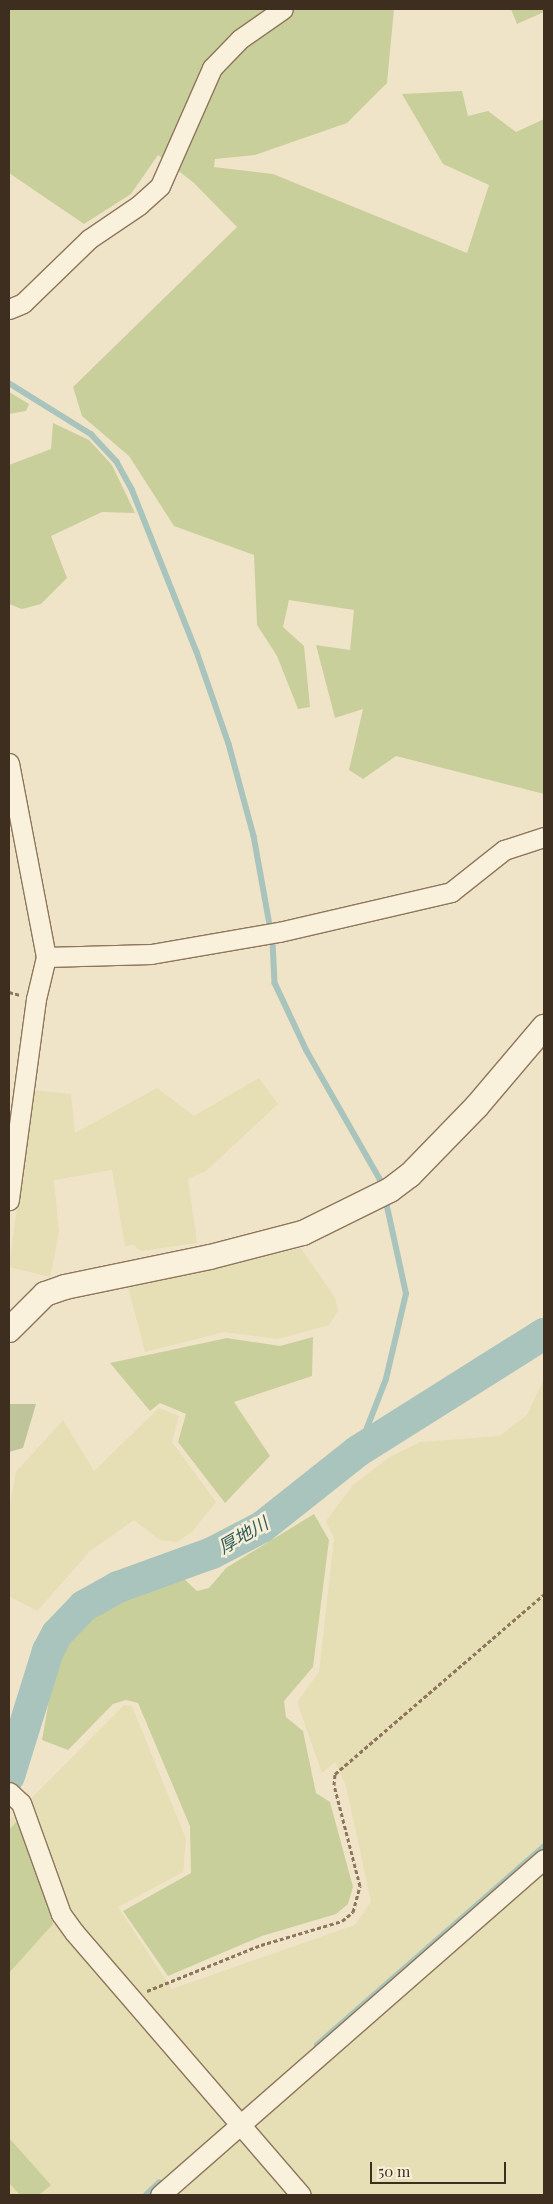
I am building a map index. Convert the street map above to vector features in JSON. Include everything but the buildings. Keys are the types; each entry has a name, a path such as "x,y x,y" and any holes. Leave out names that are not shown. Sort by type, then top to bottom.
{"street":[{"path":"9,309 23,303 89,239 138,205 160,186 212,68 240,39 282,9"},
{"path":"9,762 46,958 36,1000 9,1200"},
{"path":"46,958 151,954 271,933 451,892 504,850 544,837"},
{"path":"9,1328 45,1294 65,1287 210,1257 303,1233 383,1193 410,1175 477,1106 544,1027"},
{"path":"13,1795 61,1914 301,2195"},
{"path":"160,2195 238,2119 544,1859"}],"path":[{"path":"134,2000 158,1985 261,1945 342,1921 353,1912 360,1886 334,1785 335,1774 544,1594"}],"shaded area":[{"path":"259,1078 278,1104 206,1171 188,1179 197,1243 141,1251 133,1245 125,1246 112,1170 54,1180 59,1233 50,1277 9,1267 33,1090 71,1094 75,1133 157,1088 194,1116"},
{"path":"301,1248 335,1298 338,1311 329,1325 278,1339 224,1332 145,1352 128,1287"},
{"path":"544,1379 544,2195 9,2195 9,1821 124,1705 132,1706 186,1839 183,1872 118,1907 172,1989 355,1925 371,1902 346,1786 335,1762 322,1773 297,1702 319,1672 334,1538 326,1521 353,1485 388,1458 420,1442 499,1436 527,1415"},
{"path":"159,1408 179,1416 172,1442 216,1502 192,1532 177,1542 160,1540 134,1520 90,1551 37,1611 9,1596 9,1509 16,1472 63,1420 94,1471"}],"green space":[{"path":"9,9 394,9 387,83 347,123 255,155 215,159 214,167 273,174 467,253 489,185 443,164 402,94 462,91 468,116 488,111 516,132 544,119 544,794 396,756 363,779 349,770 363,709 335,718 316,645 350,650 354,610 289,600 283,627 304,646 310,707 298,709 277,656 257,625 254,555 174,526 129,456 82,416 73,387 237,227 194,183 158,155 131,194 84,224 9,173"},
{"path":"511,9 544,9 544,12 517,24"},
{"path":"9,392 29,404 26,411 9,414"},
{"path":"53,423 89,440 112,465 135,513 102,512 51,536 67,578 41,604 22,609 9,604 9,465 51,449"},
{"path":"313,1337 312,1376 234,1402 270,1456 225,1503 178,1442 186,1414 160,1403 150,1411 110,1363 227,1338 280,1346"},
{"path":"9,1404 36,1404 23,1448 9,1452"},
{"path":"314,1514 329,1540 313,1667 284,1701 286,1717 303,1731 316,1793 330,1802 353,1887 348,1904 336,1914 262,1936 168,1976 123,1911 191,1873 190,1826 138,1703 126,1700 113,1704 68,1750 42,1740 57,1654 69,1630 104,1601 182,1577 197,1591 209,1588 226,1568"},
{"path":"19,1819 53,1924 9,1973 9,1830"},
{"path":"9,2138 51,2185 39,2195 20,2195 9,2183"}],"waterway":[{"path":"9,383 91,434 117,462 132,489 197,652 229,744 254,836 273,942 275,983 307,1051 380,1179 382,1189"},
{"path":"358,1451 386,1379 406,1294 385,1198"},
{"name":"厚地川","path":"9,1776 48,1651 57,1634 84,1606 118,1587 212,1553 262,1527 358,1451 544,1334"},
{"path":"317,2045 544,1846"},
{"path":"146,2195 159,2183"}]}
